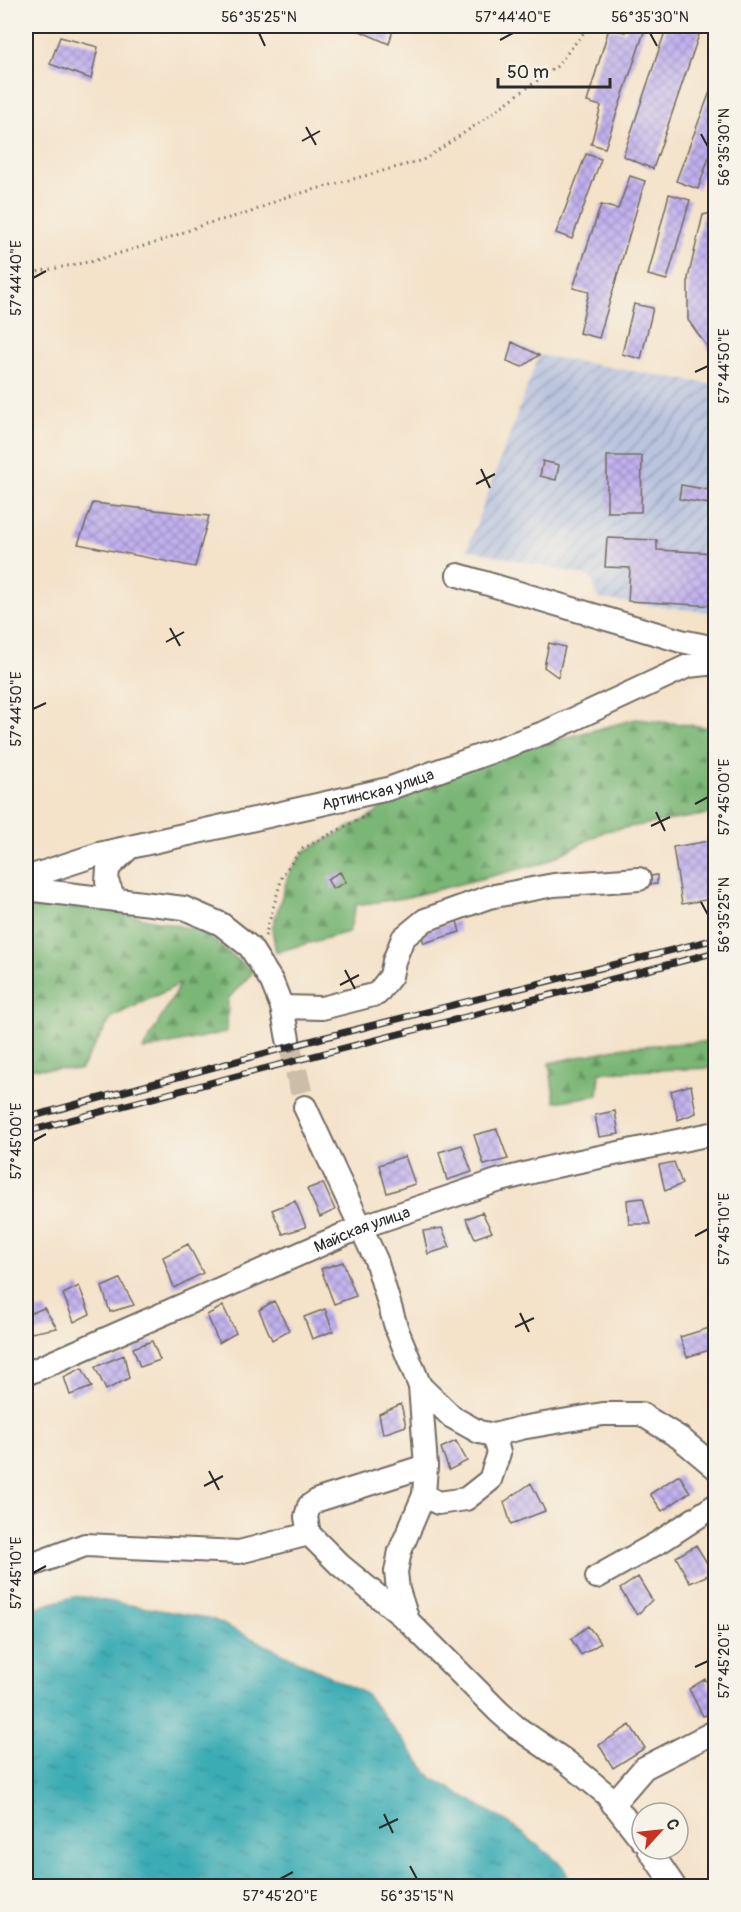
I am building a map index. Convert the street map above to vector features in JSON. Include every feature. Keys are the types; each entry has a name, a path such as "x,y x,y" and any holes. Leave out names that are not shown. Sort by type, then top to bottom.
{"street":[{"path":"458,575 681,641 716,648"},
{"name":"Артинская улица","path":"26,878 99,854 384,790 546,732 688,666 716,663"},
{"path":"115,900 107,882 108,868 130,848"},
{"path":"282,1007 322,1008 377,994 391,976 403,938 425,920 489,897 554,885 639,879"},
{"path":"26,889 184,908 221,924 250,947 272,982 282,1007 288,1039"},
{"path":"305,1107 376,1260 397,1330 420,1386 426,1466 424,1496 400,1551 396,1572 398,1590 408,1621"},
{"name":"Майская улица","path":"26,1374 362,1227 497,1181 556,1166 716,1133"},
{"path":"420,1386 452,1417 479,1432 494,1435 603,1414 641,1414 680,1438 716,1468"},
{"path":"423,1430 452,1417"},
{"path":"424,1496 438,1503 466,1498 490,1480 499,1453 494,1435"},
{"path":"426,1466 318,1500 309,1506 306,1517 309,1534 340,1565 408,1621 499,1712 606,1794 630,1825"},
{"path":"597,1577 661,1541 716,1505"},
{"path":"26,1567 85,1545 239,1552 309,1534"},
{"path":"614,1804 644,1768 716,1731"},
{"path":"657,1861 674,1887"}],"path":[{"path":"26,274 93,261 158,243 204,224 249,213 283,198 423,160 556,67 589,26"},
{"path":"261,964 266,933 284,874 296,857 302,849 372,812 383,802 384,790"}],"shaded area":[{"path":"539,355 715,385 715,613 599,599 590,577 467,549"}],"green space":[{"path":"636,719 715,728 715,813 605,831 544,863 404,898 356,905 349,932 276,952 272,929 289,873 305,851 375,814 398,791 522,749"},
{"path":"26,901 117,912 202,931 253,972 228,999 227,1032 143,1050 180,984 112,1017 80,1070 26,1068"},
{"path":"715,1041 715,1068 600,1072 598,1095 555,1102 549,1063 625,1047"}],"water":[{"path":"77,1596 212,1619 366,1694 432,1778 511,1824 564,1867 571,1886 26,1886 26,1610"}],"building":[{"path":"354,26 394,26 389,44 353,28"},
{"path":"627,26 646,26 605,148 591,144 601,106 587,102 609,28 625,32"},
{"path":"667,26 702,26 653,169 623,156"},
{"path":"60,37 98,47 91,79 50,64"},
{"path":"716,76 716,137 698,189 676,181"},
{"path":"586,154 601,159 572,239 556,233"},
{"path":"630,176 645,181 599,338 579,333 589,292 573,288 601,205 618,209"},
{"path":"669,194 690,200 667,280 648,275"},
{"path":"716,212 716,302 713,302 716,308 716,359 688,320 688,278 703,215"},
{"path":"634,304 653,308 641,359 622,354"},
{"path":"512,342 539,355 522,367 507,361"},
{"path":"607,456 642,456 641,512 607,512"},
{"path":"543,461 559,465 556,480 540,476"},
{"path":"681,485 716,491 716,505 679,499"},
{"path":"93,503 209,516 195,567 78,544"},
{"path":"607,538 657,540 657,550 716,553 716,606 628,601 630,568 605,567"},
{"path":"549,643 565,647 558,677 544,667"},
{"path":"716,840 716,886 710,887 712,899 682,904 673,847"},
{"path":"340,872 346,882 333,889 327,879"},
{"path":"657,875 657,884 646,885 646,877"},
{"path":"457,921 460,932 424,943 420,932"},
{"path":"691,1085 696,1113 678,1120 671,1091"},
{"path":"615,1111 619,1134 599,1137 595,1115"},
{"path":"497,1129 508,1159 484,1165 474,1135"},
{"path":"462,1145 472,1172 447,1180 439,1152"},
{"path":"405,1156 415,1184 387,1193 379,1165"},
{"path":"674,1162 682,1184 665,1191 659,1165"},
{"path":"323,1183 335,1210 320,1217 307,1189"},
{"path":"643,1198 650,1224 629,1224 627,1200"},
{"path":"295,1201 306,1227 283,1234 272,1210"},
{"path":"482,1212 492,1232 475,1238 466,1219"},
{"path":"442,1228 450,1247 428,1254 423,1231"},
{"path":"188,1244 203,1273 174,1288 163,1257"},
{"path":"343,1262 356,1296 334,1304 321,1269"},
{"path":"120,1279 134,1305 110,1312 102,1287"},
{"path":"79,1286 90,1314 74,1322 63,1294"},
{"path":"274,1301 289,1330 272,1340 259,1310"},
{"path":"223,1306 236,1333 219,1343 207,1315"},
{"path":"44,1308 57,1328 31,1333 26,1322 26,1315"},
{"path":"325,1309 333,1331 312,1339 304,1317"},
{"path":"716,1326 716,1348 687,1357 680,1337"},
{"path":"152,1341 160,1360 140,1367 133,1348"},
{"path":"124,1355 129,1378 106,1390 95,1367"},
{"path":"82,1368 92,1387 70,1395 64,1377"},
{"path":"401,1404 406,1426 383,1434 379,1414"},
{"path":"456,1441 467,1461 449,1470 441,1448"},
{"path":"679,1475 690,1492 662,1511 650,1494"},
{"path":"531,1483 545,1511 511,1524 504,1502"},
{"path":"696,1545 713,1573 690,1583 676,1557"},
{"path":"638,1577 652,1600 637,1615 620,1589"},
{"path":"588,1626 601,1643 581,1655 571,1639"},
{"path":"705,1679 716,1698 716,1712 703,1716 689,1689"},
{"path":"630,1725 645,1748 613,1768 599,1745"}],"tunnel":[{"path":"288,1039 305,1107"}],"railway":[{"path":"26,1118 314,1040 716,939"},
{"path":"26,1132 716,952"}]}
